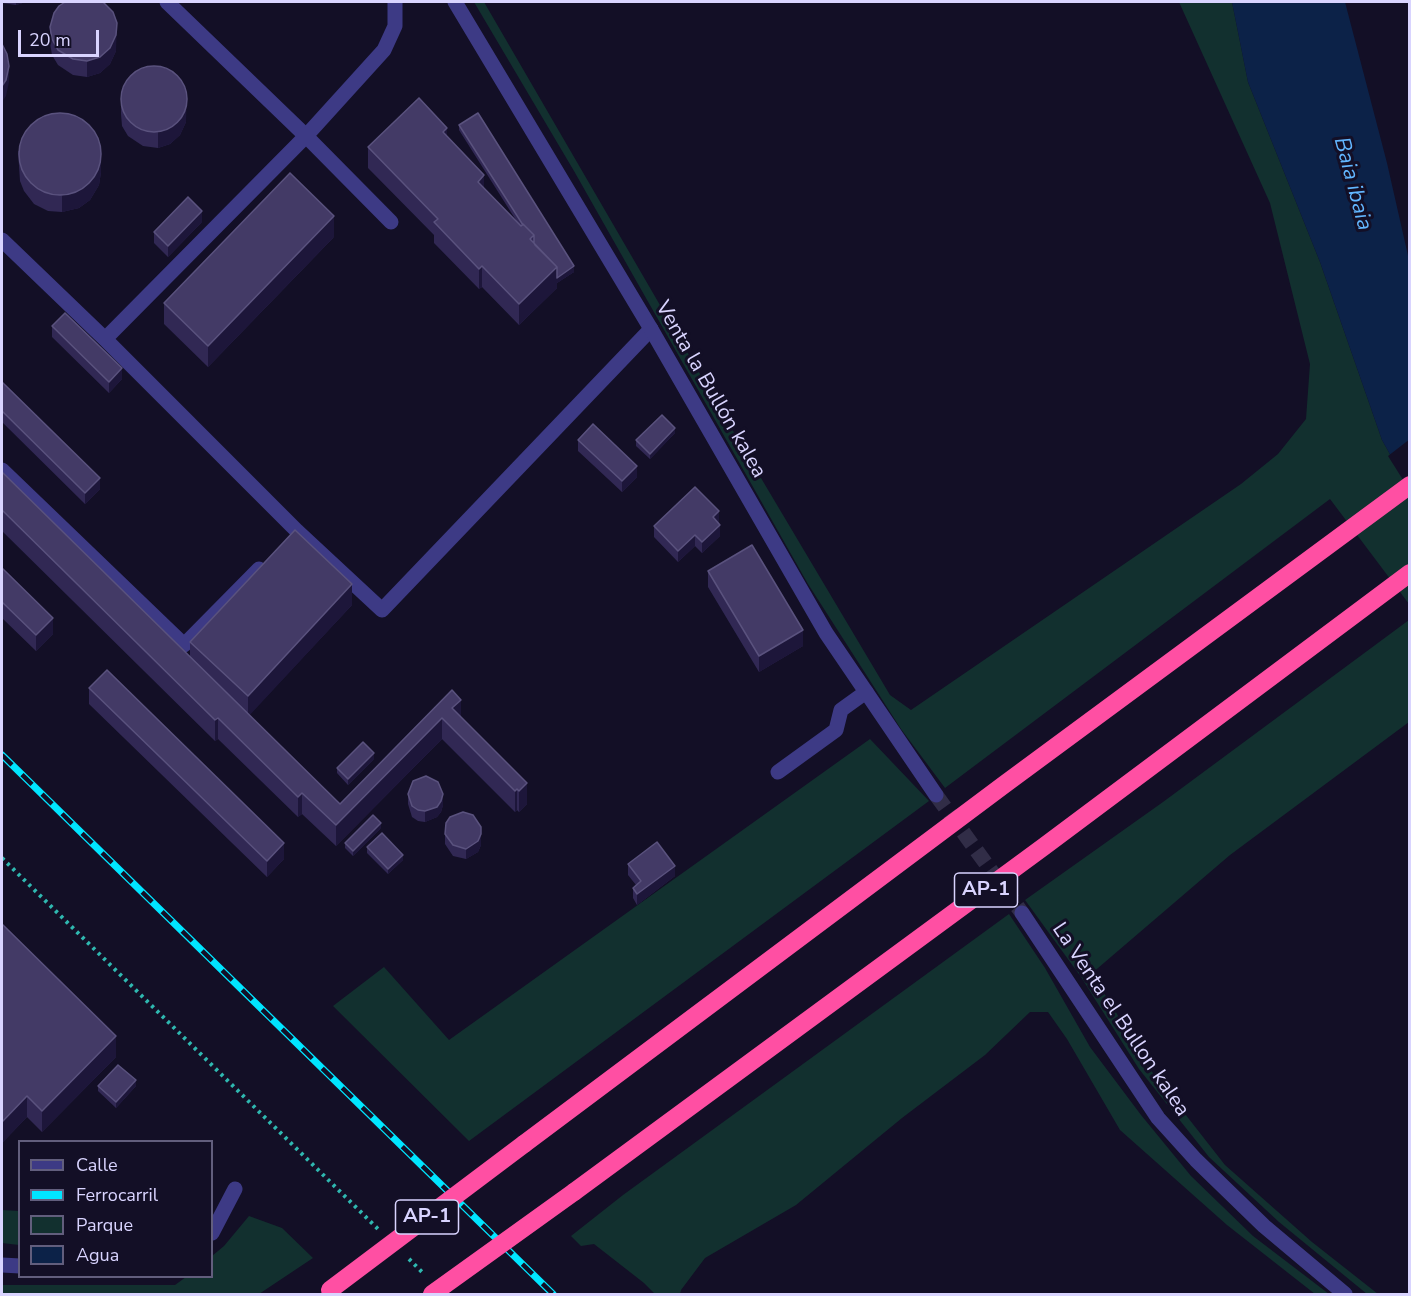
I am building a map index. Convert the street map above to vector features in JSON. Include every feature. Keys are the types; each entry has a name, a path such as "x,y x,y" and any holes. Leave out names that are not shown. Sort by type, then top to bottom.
{"highway":[{"name":"AP-1","path":"327,1292 1015,777 1410,485"},
{"name":"AP-1","path":"430,1286 574,1192 1042,848 1402,579"}],"street":[{"path":"167,2 391,222"},
{"path":"105,339 306,136 384,50 396,26 394,2"},
{"name":"Venta la Bullón kalea","path":"455,2 651,329 826,633 936,795"},
{"path":"2,240 105,339 292,535 382,610 651,329"},
{"path":"2,470 184,645 272,556"},
{"path":"778,772 836,730 840,710 866,692"},
{"name":"La Venta el Bullon kalea","path":"1022,913 1158,1118 1196,1160 1264,1226 1345,1294"},
{"path":"213,1231 235,1189"},
{"path":"2,1264 18,1266"}],"path":[{"path":"2,858 378,1229"},
{"path":"403,1254 430,1286"}],"green space":[{"path":"474,2 484,2 736,436 890,695 911,710 1241,484 1278,454 1306,419 1310,364 1270,203 1179,2 1232,2 1248,82 1320,262 1382,440 1409,488 1409,604 1330,499 945,788 901,729 808,584 574,171"},
{"path":"1409,620 1409,722 1230,855 1091,974 1112,1005 1142,1059 1225,1165 1312,1242 1378,1294 1367,1294 1279,1222 1209,1157 1139,1069 1081,977 1025,900 1163,802"},
{"path":"870,739 929,801 469,1141 333,1006 384,967 449,1040"},
{"path":"1009,914 1045,968 1090,1047 1191,1176 1253,1236 1329,1294 1315,1294 1227,1225 1120,1130 1067,1039 1048,1012 1030,1012 985,1055 902,1118 796,1205 705,1258 680,1294 655,1294 594,1244 581,1246 571,1236 623,1195"},
{"path":"2,1210 18,1211 18,1245 2,1243"},
{"path":"249,1216 282,1228 313,1258 259,1294 2,1294 2,1285 175,1285 185,1278 213,1278 213,1255 224,1246"}],"water":[{"name":"Baia ibaia","path":"1232,2 1345,2 1387,163 1409,260 1409,488 1382,440 1320,262 1248,82"}],"pier":[{"path":"1410,439 1410,491 1388,456"}],"building":[{"path":"65,2 103,2 113,12 117,23 116,35 110,48 100,57 87,61 73,59 58,50 52,39 50,27 54,13"},
{"path":"2,44 9,66 2,86"},
{"path":"154,66 167,69 177,76 184,86 187,99 184,112 177,122 167,129 154,132 141,129 131,122 124,112 121,99 124,86 131,76 141,69"},
{"path":"419,98 447,128 443,132 484,175 478,182 521,226 523,224 534,235 530,239 557,267 519,304 482,266 479,269 434,222 438,219 368,147"},
{"path":"52,113 68,113 83,120 94,131 101,146 98,170 89,183 68,195 52,195 37,188 26,177 19,162 19,146 26,131 37,120"},
{"path":"478,113 574,266 557,278 557,267 535,245 534,235 523,225 459,125"},
{"path":"290,173 334,216 208,346 164,303"},
{"path":"188,197 202,211 168,246 154,232"},
{"path":"65,313 122,368 109,382 52,326"},
{"path":"2,382 100,478 85,493 2,411"},
{"path":"662,415 675,428 650,454 636,440"},
{"path":"593,424 637,466 622,481 578,440"},
{"path":"2,472 340,804 452,690 461,700 452,708 527,783 519,791 517,789 515,791 442,718 336,825 302,793 298,797 218,718 215,720 2,510"},
{"path":"695,487 719,511 713,517 720,525 702,542 695,535 678,551 654,526"},
{"path":"295,530 352,584 248,696 190,642"},
{"path":"752,545 803,630 759,656 708,571"},
{"path":"2,568 53,618 36,635 2,602"},
{"path":"107,670 284,843 267,861 89,688"},
{"path":"363,742 374,753 348,779 337,768"},
{"path":"426,776 438,782 443,794 437,807 425,811 412,806 408,794 413,781"},
{"path":"463,812 473,815 481,827 478,841 466,849 453,845 445,834 446,823 450,817"},
{"path":"373,815 381,823 353,851 345,843"},
{"path":"382,833 403,855 388,869 367,847"},
{"path":"657,842 675,866 637,894 633,888 641,881 628,864"},
{"path":"2,924 116,1036 42,1111 27,1096 2,1122"},
{"path":"118,1065 136,1080 116,1102 98,1086"}],"tunnel":[{"path":"936,795 1022,913"}],"railway":[{"path":"2,755 553,1294"}]}
